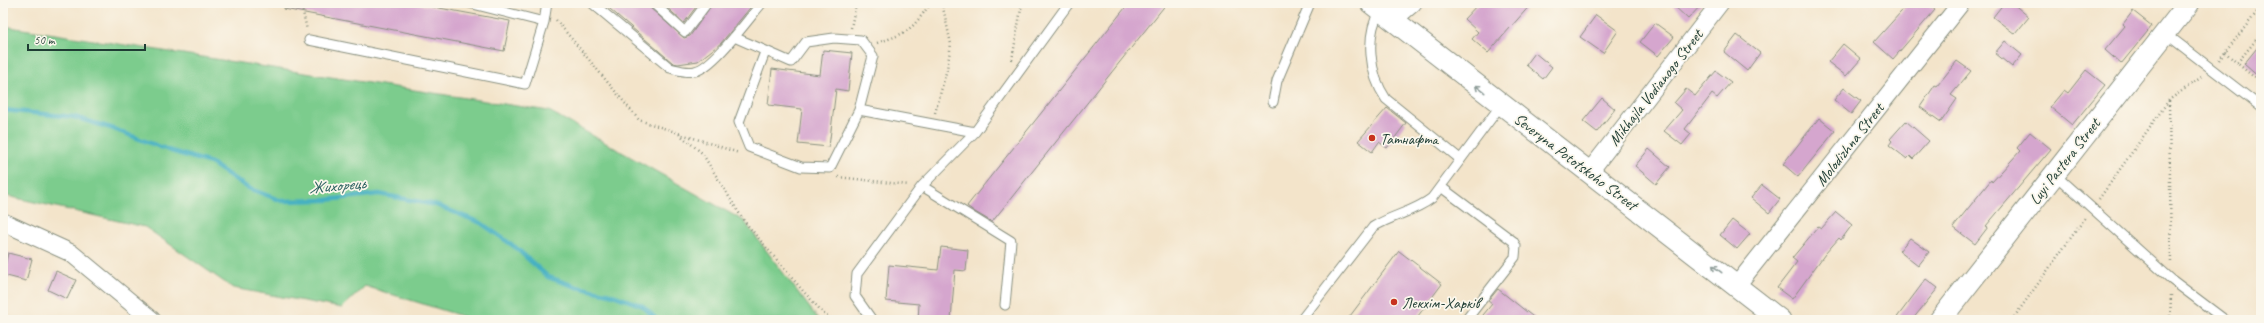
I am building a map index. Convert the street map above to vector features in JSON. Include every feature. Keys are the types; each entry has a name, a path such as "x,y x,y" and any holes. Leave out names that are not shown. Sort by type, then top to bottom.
{"street":[{"path":"1381,11 1412,3"},
{"name":"Mikhajla Vodianogo Street","path":"1590,171 1720,3"},
{"name":"Molodizhna Street","path":"1737,285 1961,3"},
{"name":"Luyi Pastera Street","path":"1940,320 2189,3"},
{"name":"Severyna Pototskoho Street","path":"1381,11 1501,105 1590,171 1780,320"},
{"path":"3,222 71,253 152,320"}],"lane":[{"path":"469,3 544,22"},
{"path":"592,3 660,61 680,71 696,71 716,58 762,3"},
{"path":"653,3 685,32 707,3"},
{"path":"872,320 855,296 857,274 922,186 974,132 1069,3"},
{"path":"1273,102 1277,81 1310,3"},
{"path":"309,40 525,84 544,22 547,6"},
{"path":"1381,11 1374,21 1371,50 1374,73 1380,91 1386,99 1460,159"},
{"path":"2165,33 2214,69 2261,107"},
{"path":"734,37 764,52 791,62 806,42 834,38 862,40 873,56 859,110 830,168 801,167 749,146 739,122 764,52"},
{"path":"1300,320 1373,227 1386,218 1421,206 1432,198 1501,105"},
{"path":"859,110 974,132"},
{"path":"2054,174 2172,280 2225,320"},
{"path":"922,186 1012,241 1005,305"},
{"path":"1441,187 1513,241 1516,246 1515,257 1466,320"}],"path":[{"path":"301,3 309,40"},
{"path":"848,39 856,3"},
{"path":"866,46 905,33 914,26 931,3"},
{"path":"933,123 947,69 951,44 942,3"},
{"path":"1007,88 1022,3"},
{"path":"547,6 639,120 746,156"},
{"path":"2012,320 2169,100 2214,69 2225,52 2261,7"},
{"path":"2237,63 2261,34"},
{"path":"2225,52 2261,83"},
{"path":"2169,100 2172,280 2170,320"},
{"path":"677,133 702,153 744,221 803,291 826,316 835,320"},
{"path":"830,176 922,186"}],"green space":[{"path":"3,26 549,111 744,221 819,320 469,320 465,317 365,286 342,308 233,288 145,227 3,195"}],"building":[{"path":"285,3 412,3 510,21 504,51 284,9"},
{"path":"603,3 647,3 649,7 684,38 690,36 713,3 754,3 721,43 698,61 678,64 673,63"},
{"path":"662,3 699,3 684,23"},
{"path":"1129,3 1167,3 992,222 967,206"},
{"path":"1479,3 1532,3 1488,53 1472,39 1478,32 1464,19"},
{"path":"1671,3 1703,3 1688,19"},
{"path":"1909,3 1926,3 1935,10 1893,59 1874,42"},
{"path":"2004,3 2012,3 2029,17 2015,34 1993,17"},
{"path":"2133,11 2152,26 2121,64 2105,50 2125,26 2123,24"},
{"path":"1596,15 1618,31 1603,53 1580,37"},
{"path":"1655,23 1674,37 1658,56 1640,42"},
{"path":"1737,35 1760,53 1747,71 1724,52"},
{"path":"2005,41 2022,55 2012,67 1995,53"},
{"path":"2261,43 2261,79 2244,64"},
{"path":"1843,44 1861,59 1846,76 1828,62"},
{"path":"823,50 852,53 848,91 836,89 829,147 798,144 802,109 768,105 772,69 820,75"},
{"path":"1535,53 1552,67 1543,79 1526,65"},
{"path":"1957,61 1971,71 1951,95 1957,99 1941,122 1920,107 1935,85 1937,86"},
{"path":"2086,70 2105,85 2072,125 2050,107 2064,90 2068,93"},
{"path":"1716,71 1731,82 1717,98 1712,94 1685,129 1691,134 1682,145 1664,131 1682,110 1674,103 1686,89 1695,96"},
{"path":"1844,88 1861,101 1851,114 1834,100"},
{"path":"1602,98 1615,109 1597,132 1583,121"},
{"path":"1387,108 1406,123 1387,148 1379,142 1372,152 1358,141"},
{"path":"1819,118 1835,131 1798,177 1783,164"},
{"path":"1906,121 1929,141 1913,159 1910,156 1907,159 1889,145 1892,141 1890,139"},
{"path":"2030,132 2051,149 1986,226 1988,227 1975,244 1953,227 1991,180 1992,182 2020,151 2017,148"},
{"path":"1649,149 1670,167 1656,184 1635,166"},
{"path":"1762,185 1780,199 1769,213 1751,198"},
{"path":"1836,212 1852,225 1841,240 1839,238 1825,254 1792,299 1777,288 1797,262 1792,258 1818,227 1821,229"},
{"path":"1732,220 1750,234 1737,249 1720,235"},
{"path":"1910,238 1929,252 1918,266 1899,251"},
{"path":"941,247 968,250 966,271 955,270 951,320 918,320 919,304 886,301 889,265 938,270"},
{"name":"Лекхім-Харків","path":"1399,251 1442,284 1415,320 1347,320"},
{"path":"8,253 32,259 26,281 3,275"},
{"path":"56,271 76,280 67,299 48,290"},
{"path":"1926,279 1938,288 1912,320 1895,320"},
{"path":"1498,289 1537,320 1479,320 1492,304 1488,301"}],"waterway":[{"name":"Жихорець","path":"3,110 74,117 111,128 171,151 211,163 248,188 282,201 326,200 379,194 436,205 481,223 515,247 548,277 577,287 610,294 643,306 657,320"}],"place":[{"name":"Татнафта","path":"1372,138"},
{"name":"Лекхім-Харків","path":"1394,302"}]}
